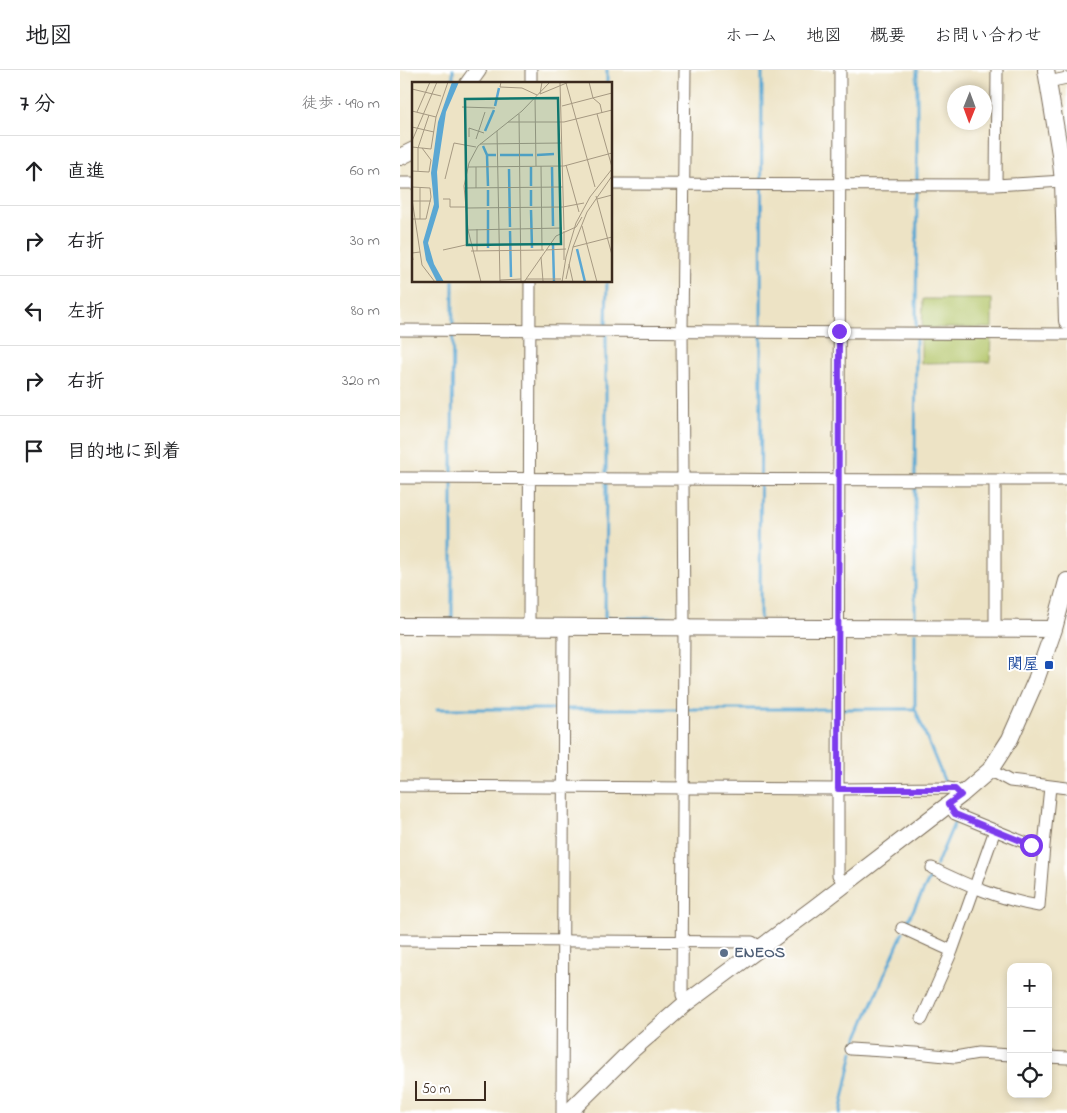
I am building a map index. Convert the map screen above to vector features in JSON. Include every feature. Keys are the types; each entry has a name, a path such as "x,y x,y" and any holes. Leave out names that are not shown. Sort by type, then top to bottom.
{"street":[{"path":"469,82 478,70"},
{"path":"685,70 682,331 684,628 682,995 686,1003"},
{"path":"840,70 838,875 844,884"},
{"path":"996,185 997,70"},
{"path":"1067,78 1047,76 1063,181 1067,321"},
{"path":"400,148 412,144"},
{"path":"400,157 412,151"},
{"path":"612,184 996,185 1063,181"},
{"path":"529,627 530,282"},
{"path":"400,330 839,331 1067,334"},
{"path":"400,478 1067,480"},
{"path":"995,480 995,628"},
{"path":"568,1113 632,1050 686,1003 955,799 990,770 1010,739 1021,716 1054,629 1067,581"},
{"path":"400,626 1054,629"},
{"path":"562,1113 564,627"},
{"path":"990,770 1010,781 1067,788"},
{"path":"400,786 948,788 955,789 955,814 1031,845 1044,846"},
{"path":"932,868 974,888 1017,902 1039,906 1050,787"},
{"path":"922,1020 952,951 995,830"},
{"path":"902,928 952,951"},
{"path":"400,940 752,942 760,947"},
{"path":"850,1049 955,1057 978,1053 1007,1055"},
{"path":"1052,1057 1067,1058"}],"green space":[{"path":"923,299 992,299 992,328 922,328"},
{"path":"921,335 991,336 990,362 921,363"}],"waterway":[{"path":"453,70 453,82"},
{"path":"607,70 607,82"},
{"path":"760,618 762,70"},
{"path":"917,70 917,182"},
{"path":"915,477 917,188"},
{"path":"452,476 453,282"},
{"path":"606,328 607,282"},
{"path":"606,334 606,476"},
{"path":"452,482 452,619"},
{"path":"606,482 605,618 679,618"},
{"path":"915,483 915,624"},
{"path":"915,633 915,709"},
{"path":"437,709 561,709"},
{"path":"567,709 915,709 946,785"},
{"path":"936,866 956,817"},
{"path":"905,926 933,872"},
{"path":"854,1046 903,932"},
{"path":"840,1113 853,1052"}],"place":[{"name":"関屋","path":"1049,665"},
{"name":"ENEOS","path":"724,953"}],"route":[{"path":"839,331 838,789 955,789 961,795 948,804 955,814 1031,845"}]}
